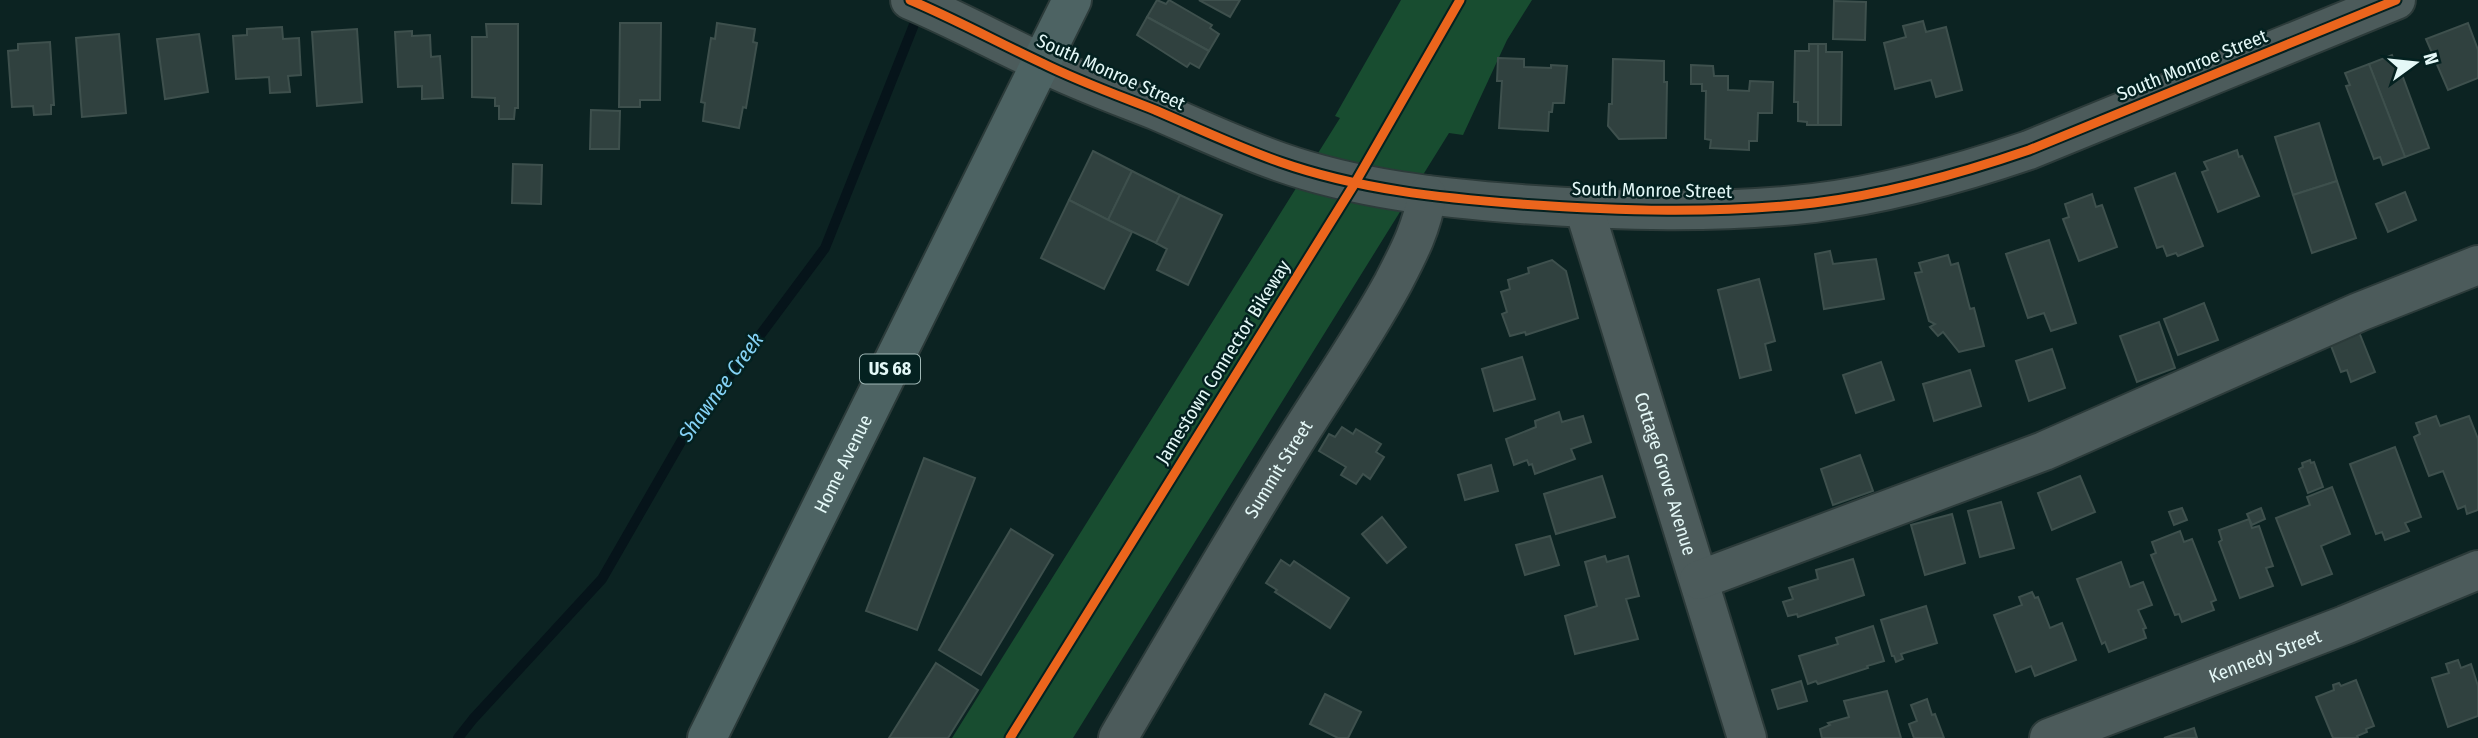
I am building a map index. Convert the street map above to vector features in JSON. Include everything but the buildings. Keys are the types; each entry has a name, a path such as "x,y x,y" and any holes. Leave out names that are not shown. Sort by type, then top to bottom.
{"main road":[{"name":"Home Avenue","path":"707,738 1072,0"}],"street":[{"name":"South Monroe Street","path":"909,0 952,18 1041,63 1236,146 1283,163 1355,183 1427,195 1584,208 1748,209 1840,198 1932,180 2029,150 2396,0"},
{"name":"Summit Street","path":"1118,738 1242,526 1326,391 1366,333 1416,239 1424,217 1427,195"},
{"name":"Cottage Grove Avenue","path":"1584,208 1747,738"},
{"path":"1699,580 2043,451 2359,312 2478,265"},
{"name":"Kennedy Street","path":"2049,738 2345,625 2478,570"}],"green space":[{"path":"1401,0 1532,0 1507,40 1463,135 1449,133 1073,738 952,738 1340,118 1335,116"}],"waterway":[{"name":"Shawnee Creek","path":"458,738 602,579 682,440 825,248 919,12"}],"cycle path":[{"path":"910,0 1070,76 1248,150 1309,171 1369,186 1460,199 1631,210 1741,209 1814,203 1896,189 1949,175 2029,150 2396,0"},
{"name":"Jamestown Connector Bikeway","path":"1010,738 1355,183 1460,0"}]}
